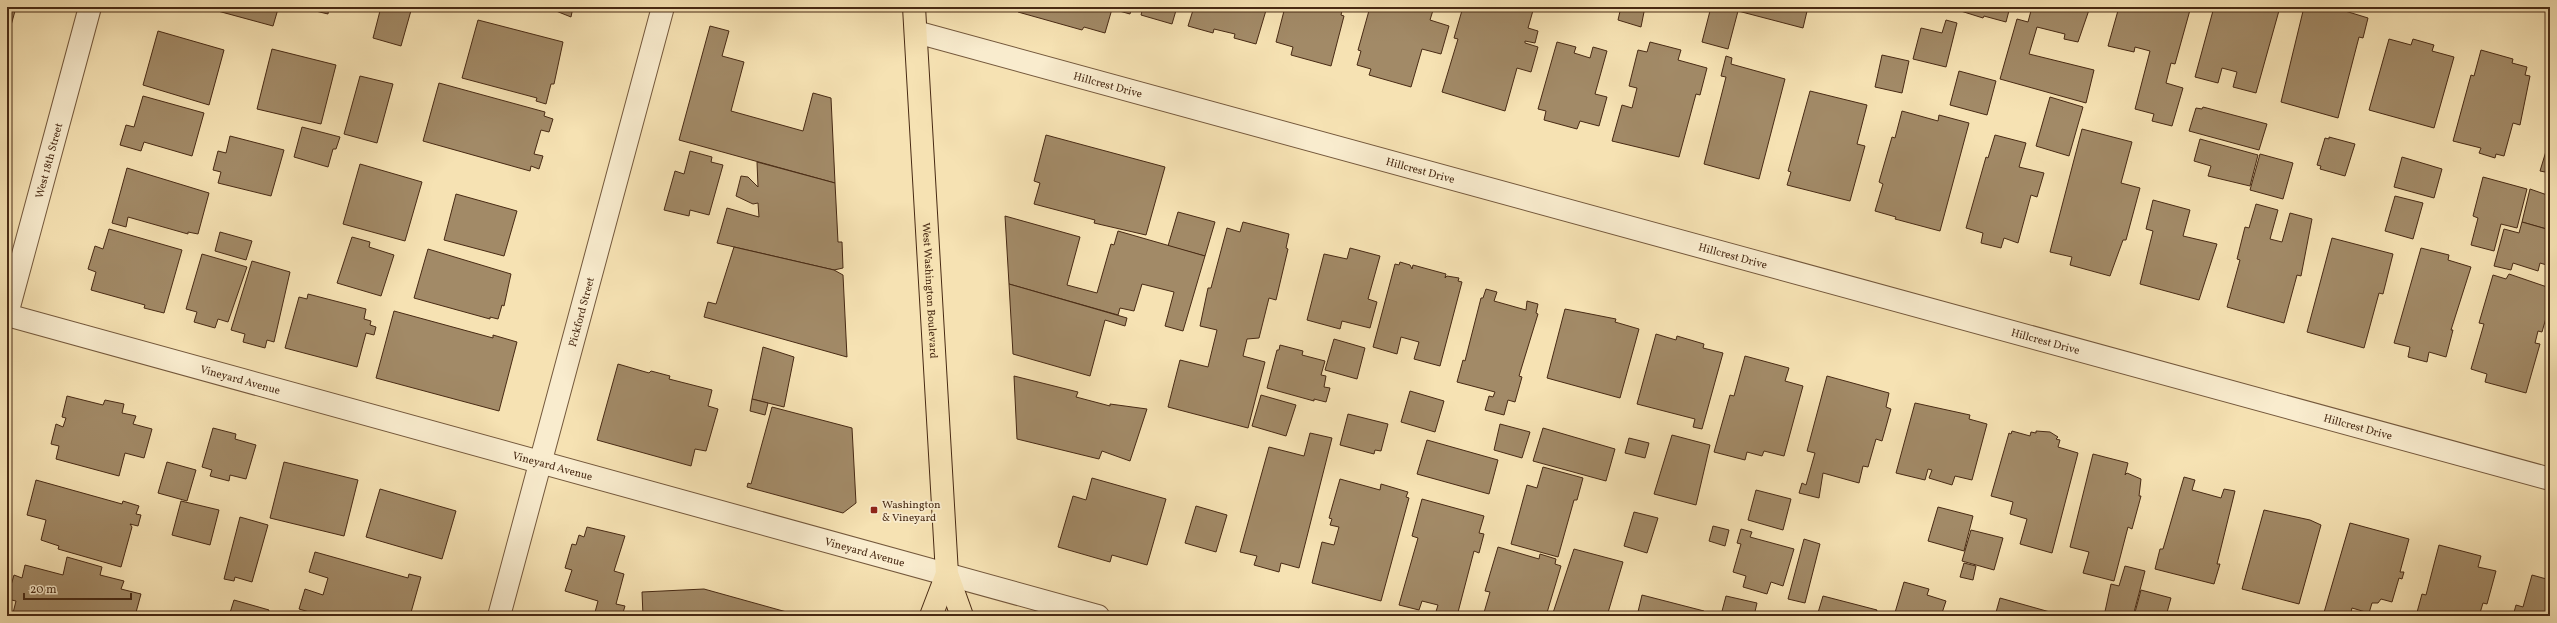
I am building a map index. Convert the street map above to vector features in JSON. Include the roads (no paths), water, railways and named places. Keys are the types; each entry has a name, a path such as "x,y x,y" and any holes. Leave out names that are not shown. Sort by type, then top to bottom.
{"main road":[{"name":"West Washington Boulevard","path":"914,7 947,574 962,616"},
{"name":"West Washington Boulevard","path":"931,616 947,574"}],"street":[{"name":"West 18th Street","path":"7,315 90,7"},
{"name":"Pickford Street","path":"499,616 664,7"},
{"name":"Hillcrest Drive","path":"916,32 2550,479"},
{"name":"Vineyard Avenue","path":"7,315 1098,616"}],"place":[{"name":"Washington & Vineyard","path":"874,510"}]}
